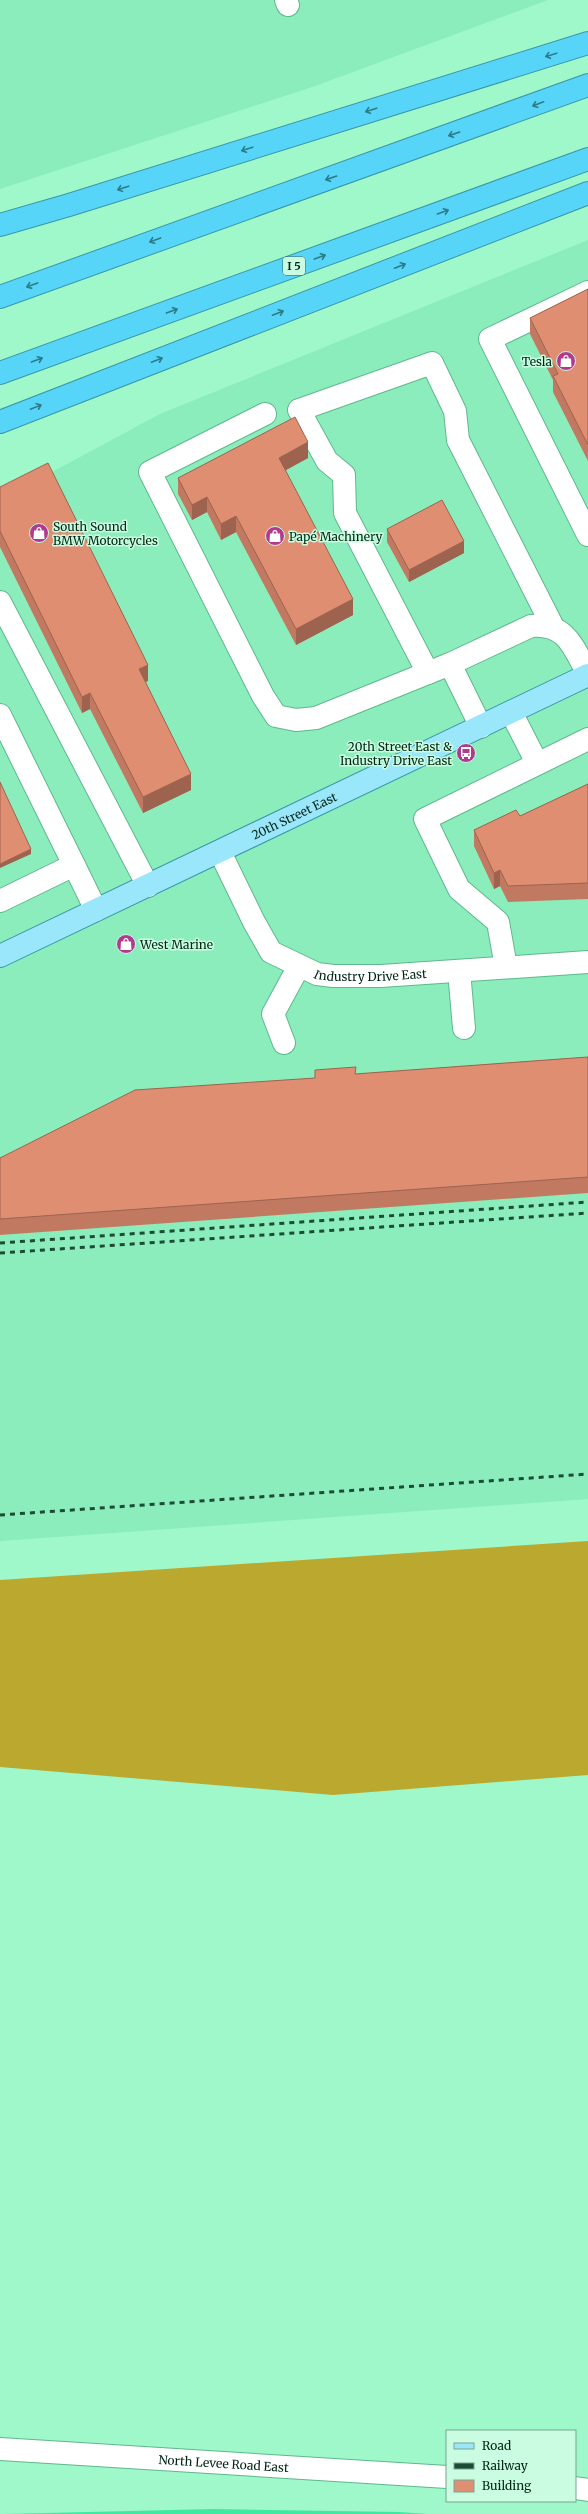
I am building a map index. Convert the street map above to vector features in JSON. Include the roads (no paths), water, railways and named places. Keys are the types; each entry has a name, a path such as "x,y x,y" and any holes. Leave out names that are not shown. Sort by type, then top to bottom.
{"highway":[{"path":"0,225 588,44"},
{"path":"0,297 588,85"},
{"name":"I 5","path":"0,373 588,159"},
{"path":"0,422 588,193"}],"main road":[{"name":"20th Street East","path":"0,956 588,675"}],"street":[{"path":"588,292 490,339 588,535"},
{"path":"428,673 345,513 344,475 327,461 299,410 432,363 454,411 458,440 553,627 566,636 588,675"},
{"path":"265,414 150,472 263,696 276,716 296,720 316,718 450,664 531,626 553,627"},
{"path":"0,602 148,886"},
{"path":"450,664 481,726"},
{"path":"511,712 537,763"},
{"path":"0,715 96,910"},
{"path":"506,967 498,922 459,889 425,819 537,763 588,740"},
{"name":"Industry Drive East","path":"220,852 271,952 317,974 333,976 381,976 588,962"},
{"path":"0,901 74,865"},
{"path":"284,1042 273,1014 299,966"},
{"path":"459,971 464,1028"},
{"name":"North Levee Road East","path":"0,2449 446,2477"},
{"path":"576,2488 588,2490"}],"railway":[{"path":"0,1243 588,1202"},
{"path":"0,1253 588,1213"},
{"path":"0,1515 588,1474"}],"place":[{"name":"Tesla","path":"566,361"},
{"name":"South Sound BMW Motorcycles","path":"39,533"},
{"name":"Papé Machinery","path":"275,536"},
{"name":"20th Street East & Industry Drive East","path":"466,753"},
{"name":"West Marine","path":"126,944"}]}
